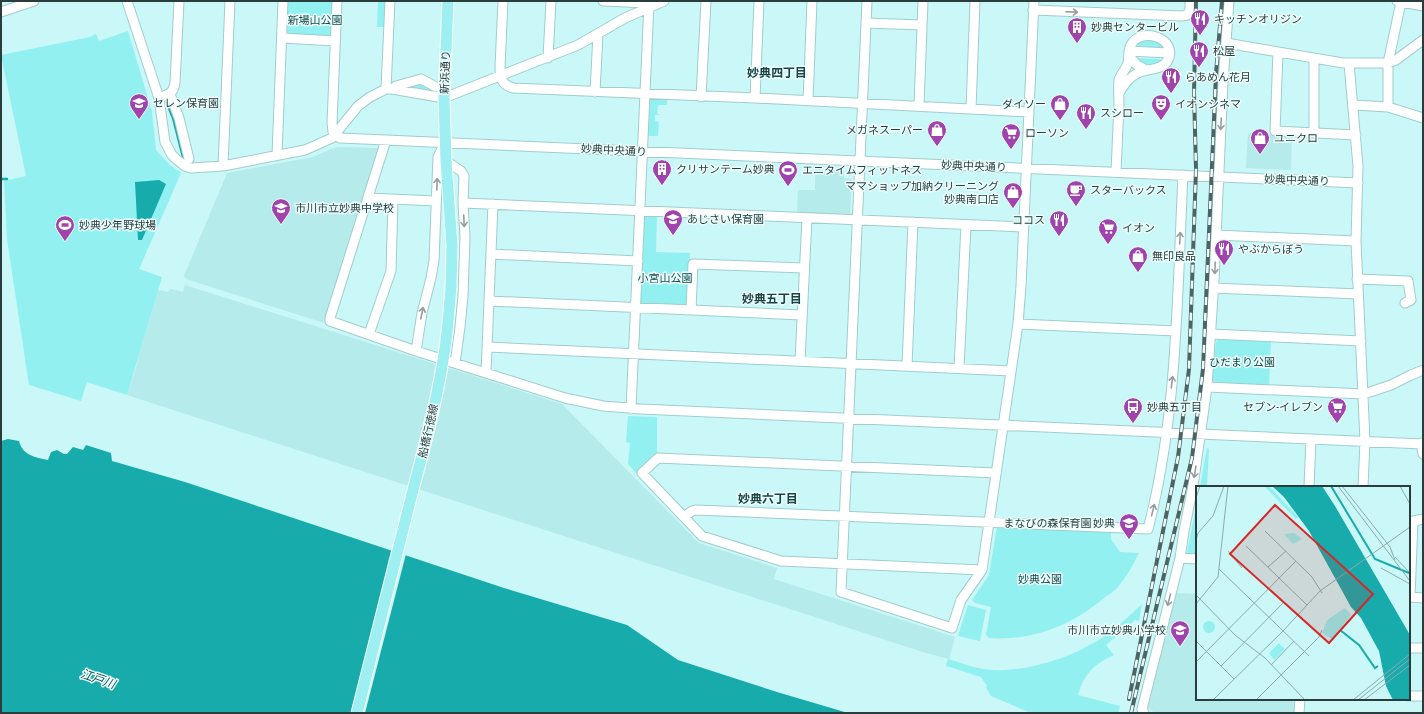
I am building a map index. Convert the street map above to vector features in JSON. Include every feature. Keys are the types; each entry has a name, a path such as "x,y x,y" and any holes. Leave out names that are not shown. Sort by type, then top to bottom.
{"main road":[{"name":"新浜通り","path":"445,143 444,98 448,1"},
{"name":"船橋行徳線","path":"357,713 431,423 444,354 451,286 452,246 445,143"}],"street":[{"path":"1,12 34,1"},
{"path":"127,1 159,98 165,142 172,155 181,163 191,168 223,166 305,150 328,140 335,134 358,106 370,97 396,86 421,79 436,87"},
{"path":"159,98 170,94 174,90 179,1"},
{"path":"223,166 230,1"},
{"path":"277,155 283,1"},
{"path":"335,134 332,123 337,1"},
{"path":"389,89 390,1"},
{"path":"503,1 500,77 504,84 513,88 701,97 755,98 1029,112"},
{"path":"548,58 551,1"},
{"path":"603,1 649,4 664,1"},
{"path":"701,97 706,1"},
{"path":"755,98 759,1"},
{"path":"808,101 812,1"},
{"path":"867,1 841,592 952,628 961,600 982,570 1018,324 1033,6 1182,16 1187,15 1190,10 1190,1"},
{"path":"919,106 923,1"},
{"path":"971,109 975,1"},
{"path":"1144,713 1142,709 1180,558 1201,434 1207,387 1229,1"},
{"path":"1388,107 1388,63 1398,2 1423,6"},
{"path":"389,89 444,98 578,45 649,4"},
{"path":"631,409 649,4"},
{"path":"866,23 922,25"},
{"path":"595,92 598,34"},
{"path":"1116,172 1119,81 1128,63 1131,45 1140,37 1152,35 1159,37 1164,41 1168,46 1168,60 1159,68 1138,73 1124,84 1119,92"},
{"path":"282,38 335,41"},
{"path":"1226,43 1350,63 1388,63 1396,60 1423,40"},
{"path":"1278,52 1275,131 1356,134"},
{"path":"1129,54 1169,53"},
{"path":"1129,54 1137,65 1146,70"},
{"path":"1314,58 1314,132"},
{"path":"1350,63 1356,134 1358,183 1356,241 1360,341 1364,394 1365,441 1363,486"},
{"path":"170,94 179,118 189,159"},
{"path":"1354,105 1388,107 1423,118"},
{"name":"妙典中央通り","path":"335,134 340,138 1358,183"},
{"path":"386,140 330,318 333,323 416,351 580,402 631,409 1422,443 1423,454"},
{"path":"416,351 422,313 434,261 438,157 445,143"},
{"path":"446,161 463,173 464,182 463,202 465,236 463,289 455,363"},
{"path":"684,517 696,510 1148,529 1160,473 1174,369 1183,175"},
{"path":"368,198 436,201"},
{"path":"369,334 391,271 393,200"},
{"path":"463,202 1023,227"},
{"path":"486,373 493,204"},
{"path":"800,361 806,218"},
{"path":"907,366 914,222"},
{"path":"959,368 966,225"},
{"path":"1216,235 1356,241"},
{"path":"491,254 638,261"},
{"path":"691,310 693,264 804,268"},
{"path":"1358,279 1408,282 1411,300 1404,304"},
{"path":"1213,288 1358,294"},
{"path":"489,301 802,316"},
{"path":"1018,324 1176,332"},
{"path":"1211,334 1360,341"},
{"path":"488,347 1011,371"},
{"path":"1207,387 1364,394 1391,385 1423,370"},
{"path":"1309,486 1311,439"},
{"path":"982,570 781,561 702,536 642,473 658,458 996,473"},
{"path":"1423,519 1411,522 1410,597 1423,598"},
{"path":"1180,558 1196,559"},
{"path":"1410,648 1423,648"},
{"path":"1410,696 1423,696"},
{"path":"1299,713 1300,700"}],"shaded area":[{"path":"1248,133 1292,136 1291,170 1246,168"},
{"name":"市川市立妙典中学校","path":"336,147 378,148 380,150 324,323 186,279 184,276 227,173 313,157"},
{"path":"815,169 844,171 844,178 852,179 850,214 797,213 798,190 815,190"},
{"path":"185,285 562,404 699,543 777,568 774,579 955,637 949,659 926,653 127,395 158,290 167,292 171,289 183,292"},
{"name":"市川市立妙典小学校","path":"1176,593 1196,594 1196,700 1294,700 1294,713 1158,713 1151,711 1148,707"}],"green space":[{"name":"新場山公園","path":"288,1 334,1 333,36 330,39 287,34"},
{"path":"378,1 388,1 386,27 377,27"},
{"path":"128,31 152,112 156,150 170,165 181,173 139,269 162,277 127,395 87,382 81,401 29,385 7,239 4,181 26,176 1,55 90,37 96,34 99,41"},
{"path":"1151,38 1163,45 1161,48 1138,46 1136,44 1139,41"},
{"path":"1137,58 1160,59 1162,61 1149,67 1135,60"},
{"path":"420,81 435,89 435,91 433,93 397,87"},
{"path":"650,100 667,100 667,105 658,105 657,114 659,115 655,115 655,121 659,122 658,136 647,136"},
{"name":"小宮山公園","path":"646,215 657,215 656,252 690,253 688,305 686,307 642,305 639,302 643,218"},
{"name":"ひだまり公園","path":"1219,338 1271,340 1269,386 1215,384 1212,381 1216,342"},
{"path":"628,416 657,417 657,455 636,473 628,464 630,443 626,442"},
{"path":"1207,448 1209,449 1207,486 1200,486"},
{"path":"1196,506 1196,556 1189,556 1187,553"},
{"name":"妙典公園","path":"997,526 1111,531 1111,539 1120,552 1139,553 1127,575 1116,589 1091,608 1064,624 1050,630 1020,637 989,638 986,635 991,607 975,603 972,600 989,575"},
{"path":"1142,604 1139,621 1135,620 1106,645 1114,655 1101,662 1091,670 1083,681 1078,695 1120,706 1118,713 1031,713 991,696 981,677 946,666 948,659 983,669 1014,669 1031,667 1065,657 1095,642 1107,634"},
{"path":"968,605 986,610 980,641 958,636"}],"water":[{"path":"159,180 166,184 142,240 138,240 135,182"},
{"name":"江戸川","path":"8,439 19,441 23,450 30,455 48,460 51,452 57,450 67,454 73,447 83,450 86,445 111,453 112,461 185,482 504,588 627,625 678,660 848,713 1,713 1,441"}],"pier":[{"path":"394,549 406,554 365,713 352,713"}],"waterway":[{"path":"165,99 173,118 184,161"},
{"path":"1,179 7,179"}],"railway":[{"path":"1129,699 1178,457 1189,369 1196,169 1194,93 1196,1"},
{"path":"1131,713 1192,458 1203,369 1216,74 1222,1"}],"place":[{"name":"キッチンオリジン","path":"1200,36"},
{"name":"妙典センタービル","path":"1077,44"},
{"name":"松屋","path":"1199,68"},
{"name":"らあめん花月","path":"1171,94"},
{"name":"セレン保育園","path":"139,120"},
{"name":"ダイソー","path":"1060,121"},
{"name":"イオンシネマ","path":"1161,121"},
{"name":"スシロー","path":"1086,130"},
{"name":"メガネスーパー","path":"937,147"},
{"name":"ローソン","path":"1011,150"},
{"name":"ユニクロ","path":"1260,155"},
{"name":"クリサンテーム妙典","path":"662,186"},
{"name":"エニタイムフィットネス","path":"788,187"},
{"name":"スターバックス","path":"1076,207"},
{"name":"ママショップ加納クリーニング 妙典南口店","path":"1013,209"},
{"name":"市川市立妙典中学校","path":"281,225"},
{"name":"あじさい保育園","path":"673,236"},
{"name":"ココス","path":"1059,237"},
{"name":"妙典少年野球場","path":"65,242"},
{"name":"イオン","path":"1108,245"},
{"name":"やぶからぼう","path":"1224,266"},
{"name":"無印良品","path":"1138,273"},
{"name":"妙典五丁目","path":"1133,424"},
{"name":"セブン-イレブン","path":"1337,424"},
{"name":"まなびの森保育園 妙典","path":"1129,540"},
{"name":"市川市立妙典小学校","path":"1180,647"}],"district":[{"name":"妙典四丁目","path":"777,73"},
{"name":"妙典五丁目","path":"772,299"},
{"name":"妙典六丁目","path":"768,499"}]}
